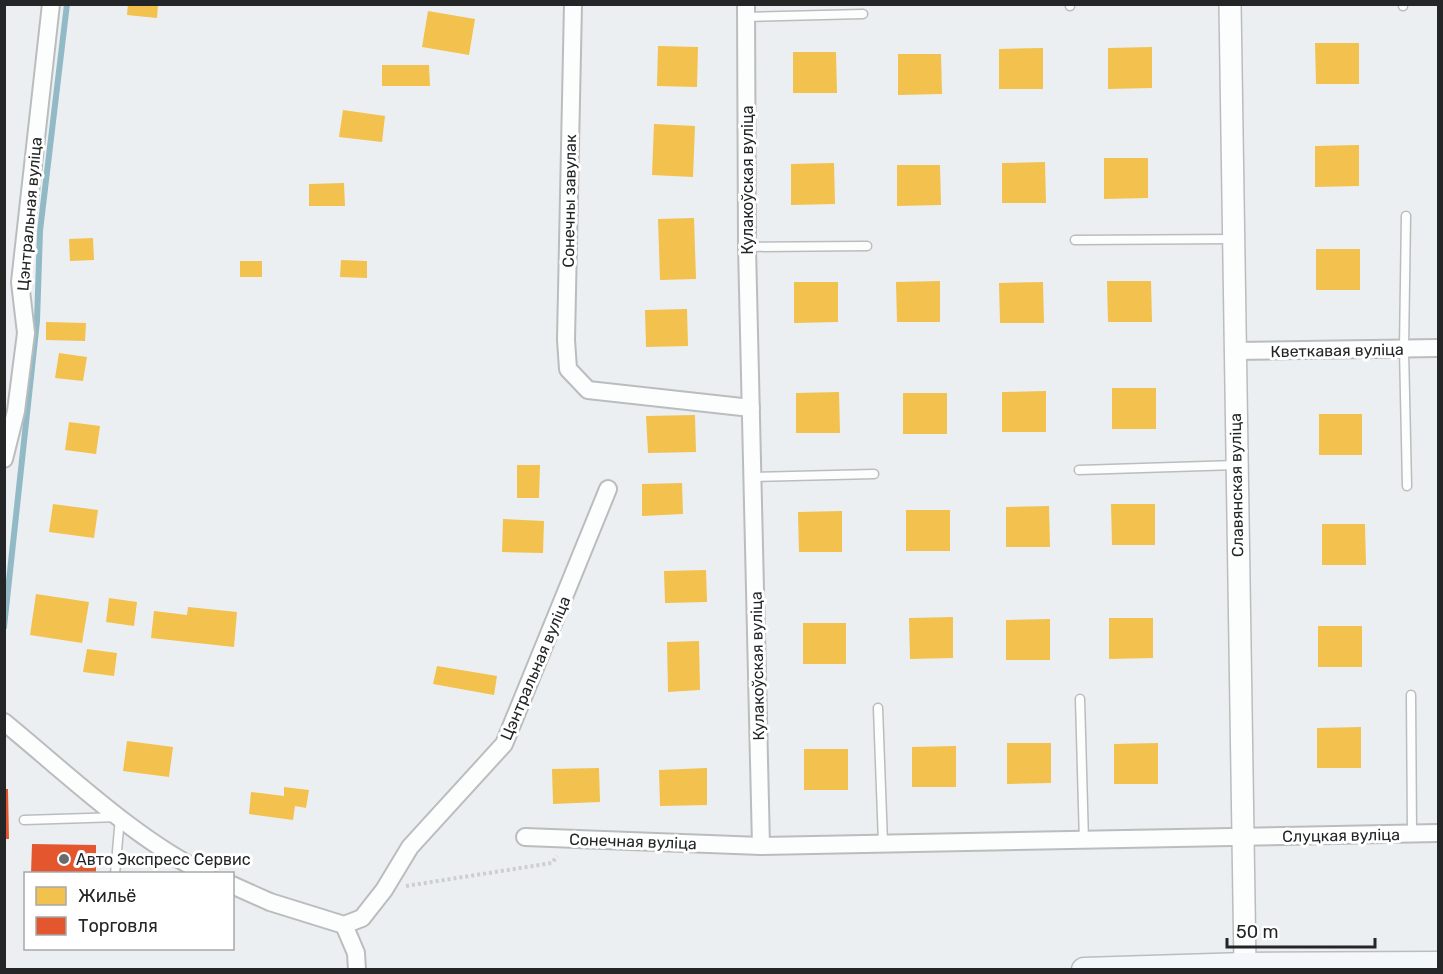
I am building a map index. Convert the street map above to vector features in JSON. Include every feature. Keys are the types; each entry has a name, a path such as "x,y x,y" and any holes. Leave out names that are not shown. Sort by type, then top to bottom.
{"main road":[{"path":"1084,969 1245,965 1357,968 1438,964"}],"street":[{"name":"Цэнтральная вуліца","path":"4,459 16,411 26,333 20,282 51,4"},
{"name":"Сонечны завулак","path":"573,4 566,340 568,369 588,390 751,408"},
{"name":"Славянская вуліца","path":"1230,4 1245,965"},
{"name":"Кулакоўская вуліца","path":"746,11 747,247 761,846"},
{"name":"Кветкавая вуліца","path":"1235,351 1438,348"},
{"name":"Цэнтральная вуліца","path":"344,925 362,918 384,890 410,847 504,744 608,489"},
{"path":"4,722 120,817 190,866 205,872"},
{"name":"Слуцкая вуліца","path":"1243,838 1438,833"},
{"name":"Сонечная вуліца","path":"525,837 761,846"},
{"path":"761,846 1243,838"},
{"path":"234,886 270,902 344,925 356,953 357,969"}],"lane":[{"path":"746,11 863,14"},
{"path":"1406,216 1404,349 1407,486"},
{"path":"1075,240 1234,238"},
{"path":"747,247 867,246"},
{"path":"1079,470 1236,465"},
{"path":"753,477 874,474"},
{"path":"1411,695 1412,834"},
{"path":"1080,699 1084,842"},
{"path":"878,708 883,843"},
{"path":"24,820 120,817 115,872"}],"path":[{"path":"384,890 552,863 571,838"}],"building: Жильё":[{"path":"128,4 158,4 157,18 127,15"},
{"path":"428,11 475,19 469,55 422,47"},
{"path":"1315,43 1359,43 1359,84 1316,84"},
{"path":"658,46 698,47 697,87 657,86"},
{"path":"1152,47 1152,88 1108,89 1108,48"},
{"path":"1043,48 1043,89 999,89 999,49"},
{"path":"793,52 836,52 837,93 793,93"},
{"path":"898,54 941,54 942,94 898,95"},
{"path":"382,65 429,65 430,86 382,86"},
{"path":"343,110 385,116 382,142 339,137"},
{"path":"654,124 695,126 693,177 652,175"},
{"path":"1359,145 1359,186 1315,187 1315,146"},
{"path":"1104,158 1148,158 1148,198 1104,199"},
{"path":"1045,162 1046,203 1002,203 1002,163"},
{"path":"834,163 835,204 791,205 791,164"},
{"path":"897,165 940,165 941,205 897,206"},
{"path":"344,183 345,206 309,206 309,184"},
{"path":"694,218 696,279 660,280 658,219"},
{"path":"93,238 94,260 70,261 69,239"},
{"path":"1316,249 1360,249 1360,290 1316,290"},
{"path":"341,260 367,261 367,278 340,277"},
{"path":"240,261 262,261 262,277 240,277"},
{"path":"940,281 940,322 897,322 896,282"},
{"path":"1107,281 1151,281 1152,322 1108,322"},
{"path":"794,282 838,282 838,322 794,323"},
{"path":"1043,282 1044,323 1000,323 999,283"},
{"path":"687,309 688,346 646,347 645,310"},
{"path":"46,322 86,323 85,341 46,340"},
{"path":"59,353 87,357 83,381 55,378"},
{"path":"1112,388 1156,388 1156,429 1112,429"},
{"path":"1046,391 1046,432 1002,432 1002,392"},
{"path":"839,392 840,433 796,433 796,393"},
{"path":"903,393 947,393 947,434 903,434"},
{"path":"1319,414 1362,414 1362,455 1319,455"},
{"path":"695,415 696,452 648,453 646,416"},
{"path":"69,422 100,426 96,454 65,450"},
{"path":"517,465 540,465 539,498 517,498"},
{"path":"682,483 683,514 642,516 642,484"},
{"path":"53,504 98,510 94,538 49,532"},
{"path":"1111,504 1155,504 1155,545 1112,545"},
{"path":"1049,506 1050,547 1006,547 1006,507"},
{"path":"906,510 950,510 950,551 906,551"},
{"path":"842,511 842,552 799,552 798,512"},
{"path":"503,519 544,521 543,553 502,552"},
{"path":"1322,524 1365,524 1366,565 1322,565"},
{"path":"706,570 707,602 665,603 664,571"},
{"path":"36,594 89,602 82,643 30,635"},
{"path":"109,598 137,602 134,626 106,622"},
{"path":"188,607 237,612 234,647 151,638 154,611 187,615"},
{"path":"953,617 953,658 910,659 909,618"},
{"path":"1109,618 1153,618 1153,658 1109,659"},
{"path":"1050,619 1050,660 1006,660 1006,620"},
{"path":"803,623 846,623 846,664 803,664"},
{"path":"1318,626 1362,626 1362,667 1318,667"},
{"path":"699,641 700,690 668,692 667,642"},
{"path":"87,649 117,653 114,676 83,672"},
{"path":"437,666 497,676 494,695 433,684"},
{"path":"1361,727 1361,768 1317,768 1317,728"},
{"path":"127,741 173,747 169,777 123,771"},
{"path":"1007,743 1051,743 1051,783 1007,784"},
{"path":"1158,743 1158,784 1114,784 1114,744"},
{"path":"956,746 956,787 912,787 912,747"},
{"path":"804,749 848,749 848,790 804,790"},
{"path":"599,768 600,802 553,804 552,769"},
{"path":"707,768 707,805 660,806 659,770"},
{"path":"284,787 309,790 306,808 295,806 293,820 249,814 251,792 284,796"}],"building: Торговля":[{"path":"4,789 8,789 9,839 4,839"},
{"name":"Авто Экспресс Сервис","path":"32,844 96,845 96,872 31,872"}],"waterway":[{"path":"4,627 37,321 40,231 67,4"}],"place":[{"name":"Авто Экспресс Сервис","path":"64,859"}]}
